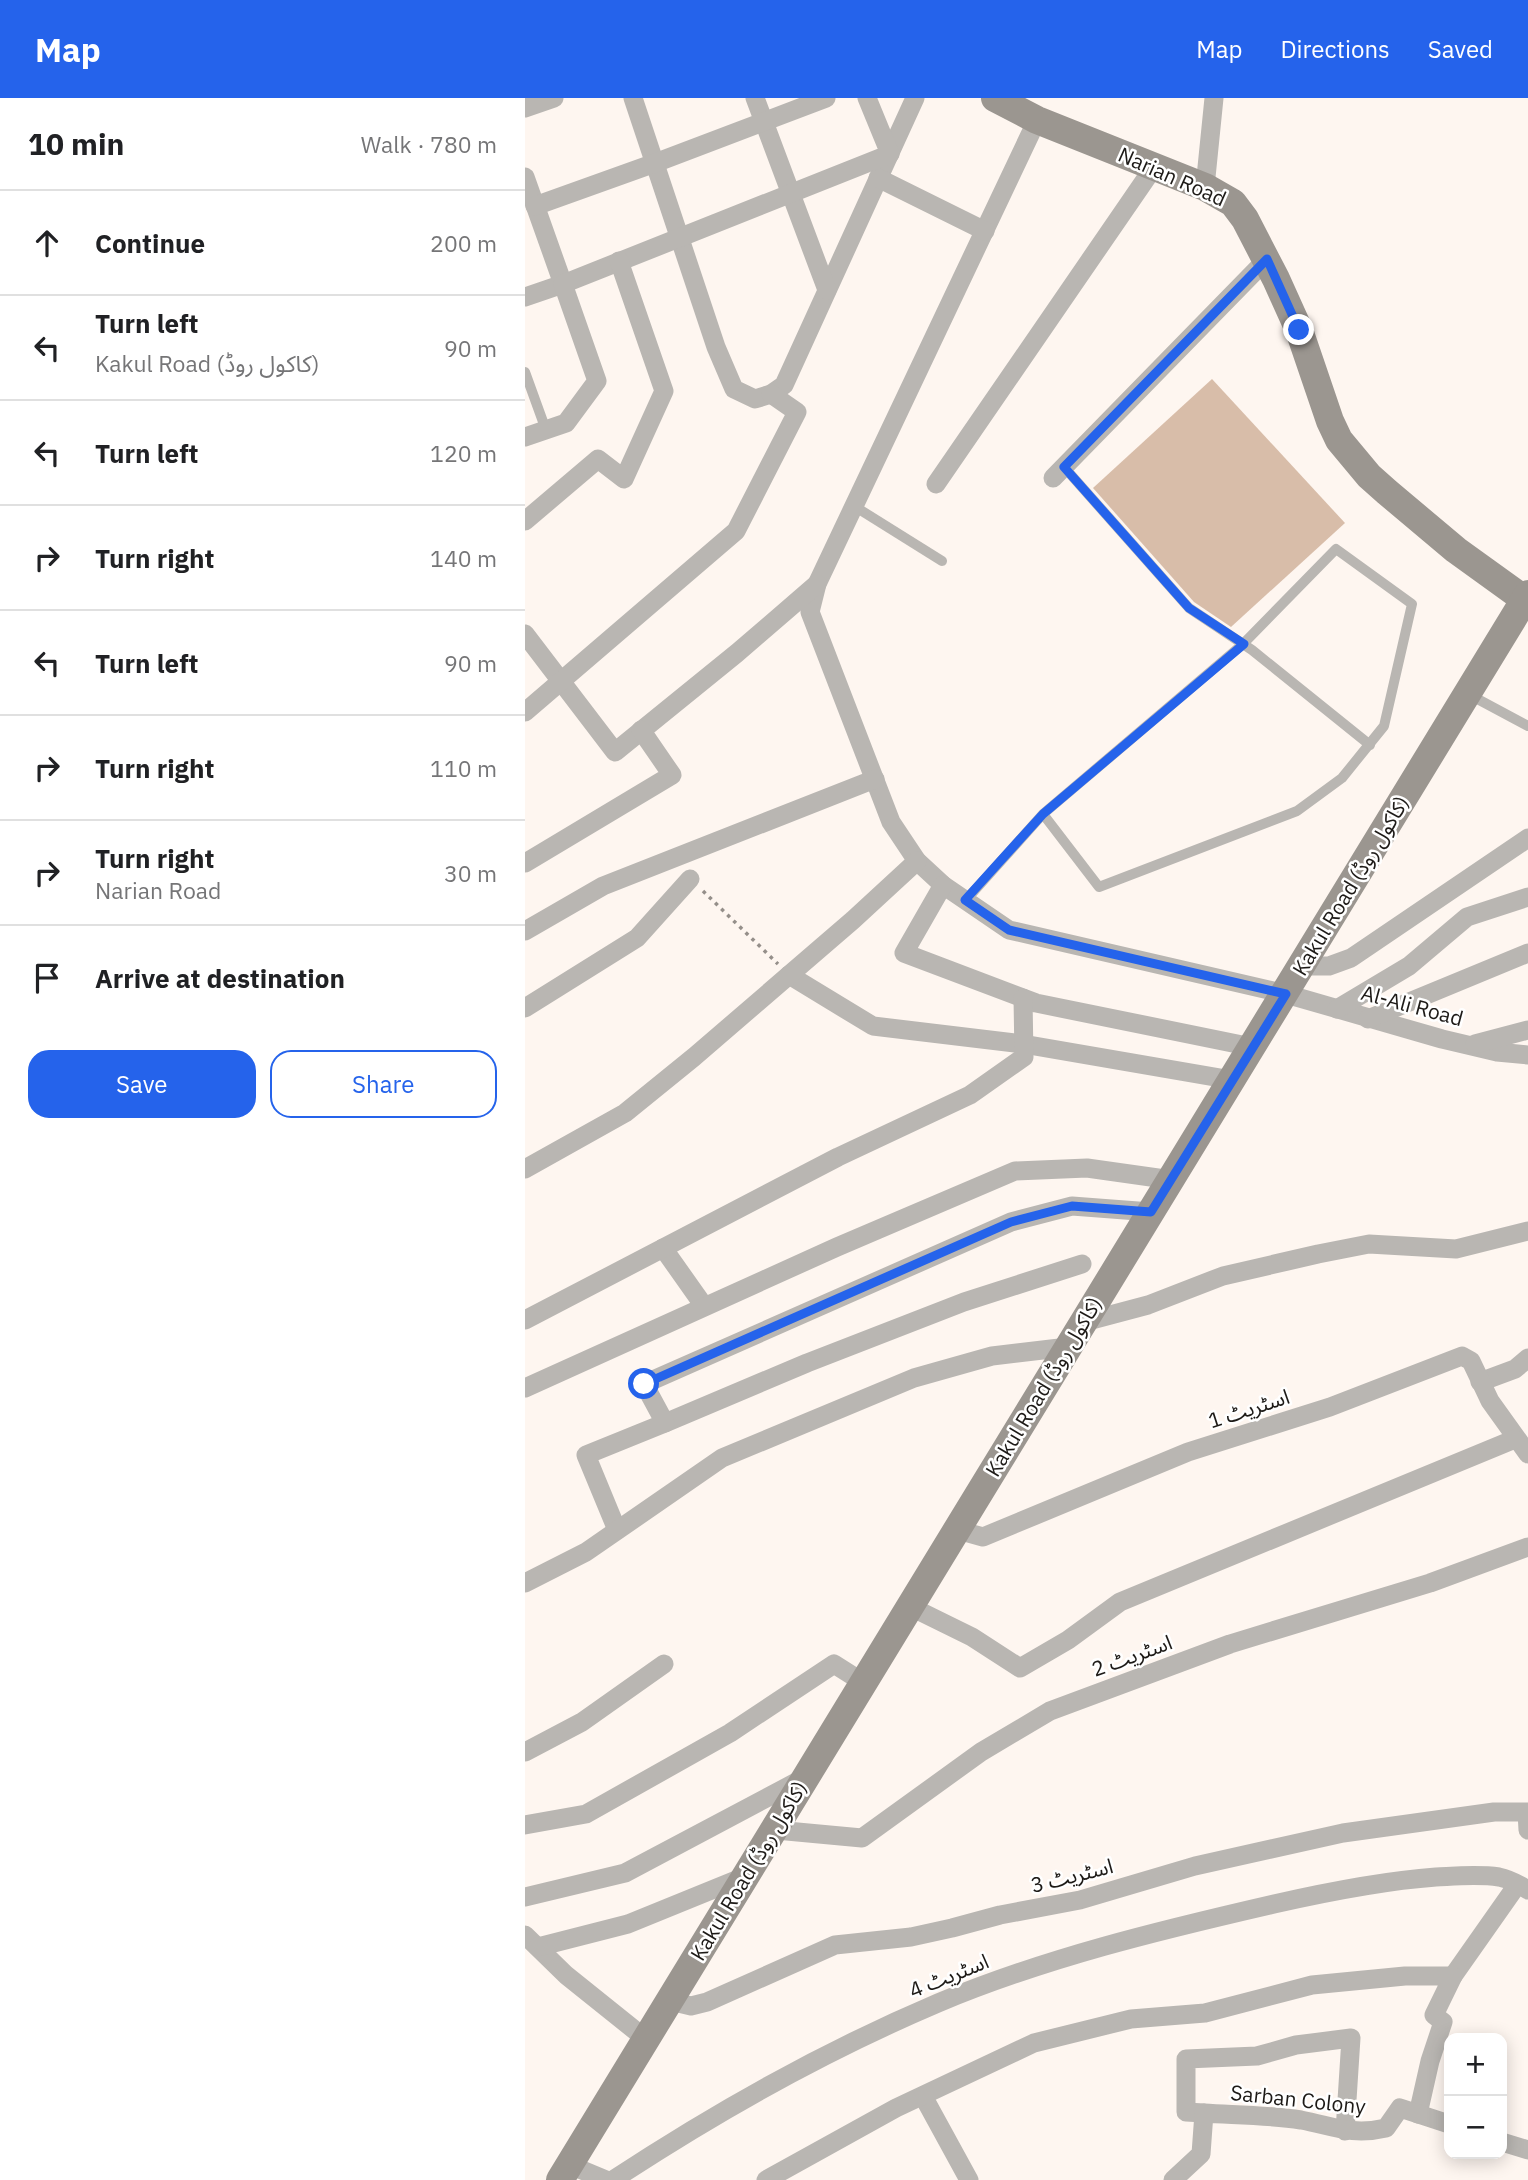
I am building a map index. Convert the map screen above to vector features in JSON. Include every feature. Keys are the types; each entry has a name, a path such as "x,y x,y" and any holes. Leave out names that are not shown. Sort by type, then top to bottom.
{"main road":[{"name":"Narian Road","path":"995,98 1037,120 1205,187 1233,203 1267,259 1299,330 1333,429 1352,457 1369,476 1456,550 1527,599"},
{"name":"Kakul Road (کاکول روڈ)","path":"565,2172 1527,599"}],"street":[{"path":"525,108 554,98"},
{"path":"633,98 716,347 734,389 755,399 771,394 783,385 915,98"},
{"path":"755,98 827,290"},
{"path":"535,206 825,98"},
{"path":"867,98 890,154"},
{"path":"1205,187 1214,98"},
{"path":"525,634 615,752 817,584 1037,120"},
{"path":"525,296 563,284 890,154"},
{"path":"936,484 1154,167"},
{"path":"525,177 597,381 566,423 525,437"},
{"path":"878,178 985,231"},
{"path":"1059,473 1267,259"},
{"path":"525,521 598,459 624,479 664,391 619,261"},
{"path":"525,712 736,531 797,412 771,394"},
{"name":"Al-Ali Road","path":"817,584 810,612 891,822 917,861 943,885 1009,930 1286,994 1471,1046 1528,1055"},
{"path":"525,863 672,775 641,730"},
{"path":"525,931 603,886 874,779"},
{"path":"1303,966 1329,966 1351,958 1528,838"},
{"path":"525,1169 625,1113 694,1058 917,861"},
{"path":"525,1008 637,938 690,879"},
{"path":"943,885 904,953 1036,1003 1252,1047"},
{"path":"1337,1009 1409,967 1467,917 1528,897"},
{"path":"1368,1018 1528,953"},
{"path":"789,975 873,1027 1023,1044 1232,1080"},
{"path":"525,1321 838,1157 970,1095 1024,1057 1023,998"},
{"path":"1471,1046 1528,1030"},
{"path":"525,1388 704,1306 1015,1171 1087,1168 1172,1180"},
{"path":"665,1423 644,1384 1011,1222 1072,1206 1151,1212"},
{"path":"1084,1322 1148,1305 1223,1276 1369,1244 1456,1249 1528,1231"},
{"path":"663,1248 704,1306"},
{"path":"617,1530 586,1455 807,1363 964,1302 1083,1264"},
{"path":"525,1583 586,1552 722,1458 914,1378 992,1356 1068,1347"},
{"name":"اسٹریٹ 1","path":"958,1530 983,1537 1188,1452 1331,1407 1462,1356 1471,1361 1490,1401 1528,1454"},
{"path":"1481,1382 1515,1369 1528,1358"},
{"path":"911,1607 972,1637 1020,1668 1069,1640 1120,1602 1515,1439"},
{"name":"اسٹریٹ 2","path":"776,1830 862,1838 981,1752 1050,1711 1230,1644 1430,1583 1528,1547"},
{"path":"525,1752 582,1722 664,1664"},
{"path":"525,1825 586,1814 730,1733 834,1664 864,1683"},
{"path":"525,1897 625,1873 808,1775"},
{"name":"اسٹریٹ 3","path":"670,2001 691,2006 707,2002 835,1945 911,1937 1000,1915 1080,1900 1195,1866 1343,1833 1494,1812 1527,1812 1528,1830"},
{"name":"اسٹریٹ 4","path":"613,2180 669,2142 830,2054 939,2003 1047,1963 1222,1916 1332,1891 1409,1879 1469,1875 1502,1877 1523,1887"},
{"path":"531,1941 628,1924 747,1876"},
{"path":"1444,2122 1418,2113 1430,2061 1443,2022 1434,2015 1453,1976 1523,1887"},
{"path":"531,1941 566,1975 647,2039"},
{"path":"766,2180 923,2096 1034,2043 1131,2019 1205,2013 1312,1985 1405,1976 1453,1976"},
{"path":"1204,2112 1186,2112 1186,2059 1257,2056 1296,2045 1352,2038 1345,2131"},
{"path":"923,2096 969,2180"},
{"name":"Sarban Colony","path":"1174,2180 1201,2154 1204,2112 1300,2120 1359,2132 1386,2128 1401,2108 1418,2113"},
{"path":"1507,2144 1528,2150"},
{"path":"565,2172 606,2180"}],"lane":[{"path":"525,372 546,430"},
{"path":"1059,473 1189,608 1244,644 1370,745"},
{"path":"854,506 942,561"},
{"path":"965,900 1043,814 1244,644 1336,550 1412,604 1384,726 1342,778 1297,811 1099,887 1043,814"},
{"path":"1468,694 1528,726"}],"path":[{"path":"690,879 789,975"}],"building":[{"path":"1212,379 1345,523 1231,627 1194,602 1093,488"}],"route":[{"path":"644,1384 1011,1222 1072,1206 1151,1212 1172,1180 1286,994 1009,930 965,900 1043,814 1244,644 1189,608 1064,467 1267,259 1299,330"}]}
